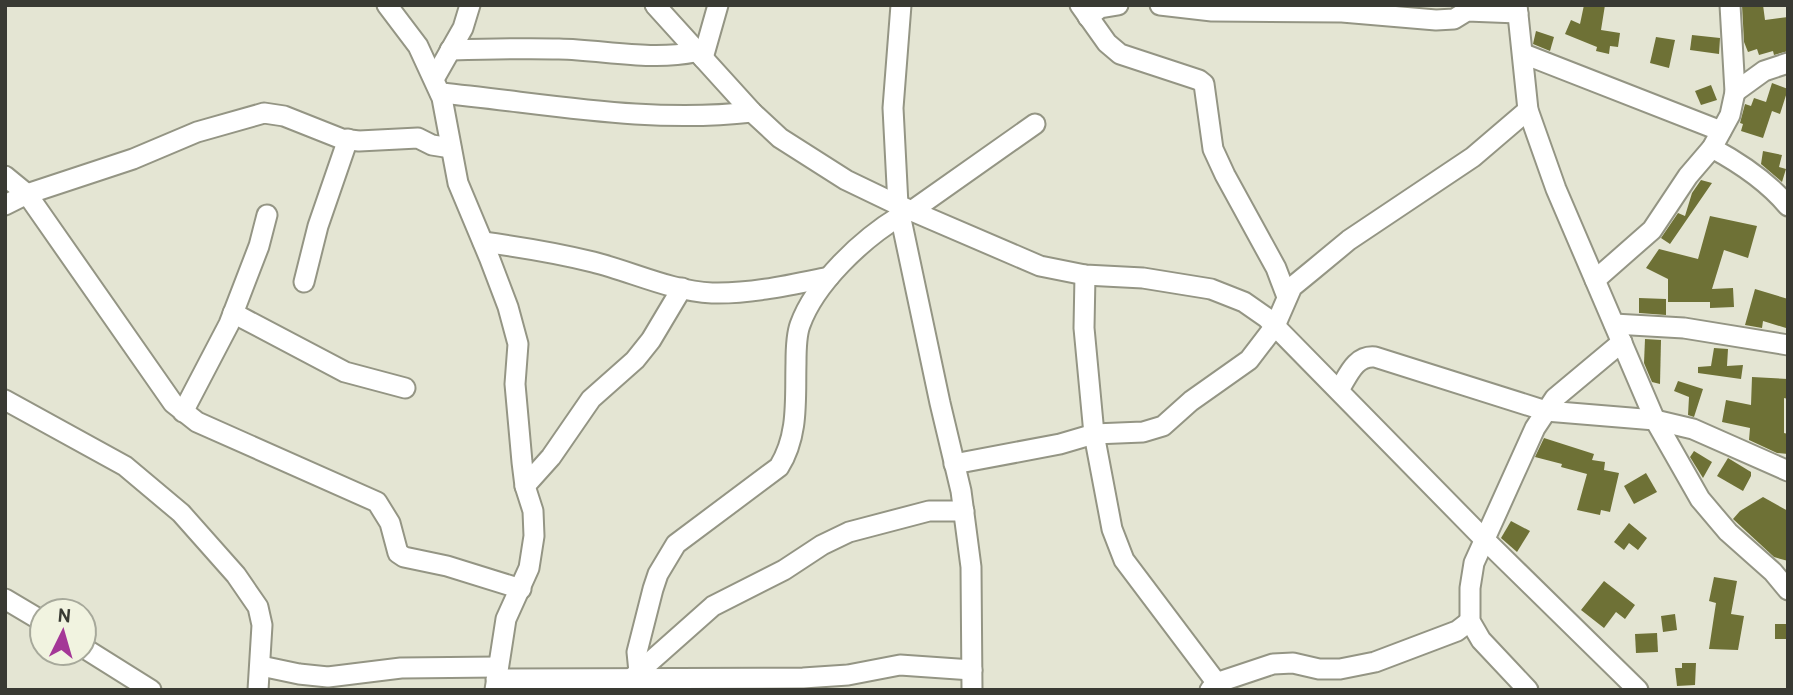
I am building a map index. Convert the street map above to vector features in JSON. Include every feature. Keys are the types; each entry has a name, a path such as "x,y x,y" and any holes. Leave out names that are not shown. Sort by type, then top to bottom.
{"street":[{"path":"387,5 418,47 437,86 450,133 458,183 508,307 518,344 515,384 525,486 533,511 534,536 529,568 506,619 496,678"},
{"path":"437,86 450,50 463,28 470,5"},
{"path":"654,5 752,112 780,138 846,180 903,210 1040,266 1085,275 1143,278 1210,289 1244,302 1275,326 1484,539 1638,690"},
{"path":"699,55 718,5"},
{"path":"261,666 328,677 391,668 496,678 632,680 803,678 848,675 900,665 972,680 971,567 964,511 903,210 893,108 901,5"},
{"path":"1118,5 1084,11 1107,43 1120,54 1204,84 1213,149 1276,268 1287,297"},
{"path":"1160,5 1342,12 1436,20 1454,19 1467,8 1518,9 1528,110 1556,189 1655,420 1700,499 1728,532 1773,572 1788,590"},
{"path":"1595,280 1652,230 1717,139 1730,115 1735,92 1730,5"},
{"path":"450,50 559,48 654,55 699,55"},
{"path":"1524,54 1717,139 1733,160 1774,190 1788,206"},
{"path":"1735,92 1764,71 1788,63"},
{"path":"437,86 635,116 712,117 752,112"},
{"path":"954,464 1060,444 1094,434 1143,432 1163,426 1191,401 1249,360 1275,326 1292,287 1349,240 1473,157 1528,110"},
{"path":"5,205 27,194 90,174 197,132 264,113 284,116 348,139 380,141 418,138 432,145 451,148"},
{"path":"632,680 653,589 658,574 676,544 779,467 789,450 797,397 799,328 810,303 829,277 903,210 1035,124"},
{"path":"304,282 318,226 348,139"},
{"path":"5,176 27,194 101,302 183,412 197,422 377,502 390,523 398,553 404,557 447,566 521,589"},
{"path":"183,412 233,313 259,246 267,215"},
{"path":"482,242 594,262 682,288 711,293 773,289 829,277"},
{"path":"1085,275 1084,328 1094,434 1112,529 1124,560 1216,687 1273,664 1293,663 1319,669 1340,669 1375,662 1457,631 1470,621"},
{"path":"525,486 551,457 591,399 626,368 651,340 682,288"},
{"path":"233,313 345,372 405,388"},
{"path":"1614,324 1684,328 1788,345"},
{"path":"1528,690 1481,640 1470,621 1470,588 1474,563 1535,428 1546,411 1555,398 1622,342"},
{"path":"1339,390 1357,361 1368,356 1546,411 1655,420 1693,429 1788,471"},
{"path":"5,400 113,458 181,513 236,575 258,607 262,625 258,690"},
{"path":"632,680 713,606 747,590 849,532 929,511 964,511"},
{"path":"5,599 28,613"},
{"path":"98,657 151,690"}],"building":[{"path":"1584,5 1605,5 1601,30 1620,33 1618,47 1610,46 1609,54 1596,51 1597,47 1565,34 1571,20 1580,24"},
{"path":"1742,5 1763,5 1765,20 1788,17 1788,51 1774,55 1773,51 1759,55 1757,49 1748,52 1744,42"},
{"path":"1536,31 1554,37 1550,51 1533,44"},
{"path":"1692,35 1720,38 1719,54 1690,50"},
{"path":"1656,37 1675,40 1669,68 1650,63"},
{"path":"1772,83 1788,89 1780,114 1772,111 1763,138 1741,131 1743,124 1740,123 1745,104 1751,106 1754,98 1766,102"},
{"path":"1711,85 1717,100 1701,105 1695,91"},
{"path":"1763,151 1782,155 1779,167 1786,169 1782,182 1761,164"},
{"path":"1701,180 1712,183 1670,244 1661,238 1678,213 1685,216 1692,193"},
{"path":"1710,216 1757,226 1748,258 1724,250 1712,289 1733,288 1734,307 1710,308 1710,302 1668,302 1668,279 1646,268 1659,249 1698,259"},
{"path":"1755,289 1788,299 1786,328 1763,321 1762,328 1745,325"},
{"path":"1639,298 1666,299 1666,315 1639,313"},
{"path":"1645,339 1661,340 1660,384 1652,382 1644,363"},
{"path":"1714,348 1728,349 1727,366 1743,365 1741,379 1698,373 1698,367 1711,366"},
{"path":"1752,377 1788,379 1788,399 1784,398 1784,433 1788,434 1788,454 1777,453 1749,440 1750,428 1722,422 1726,400 1751,405"},
{"path":"1678,381 1703,389 1694,417 1688,415 1689,397 1674,391"},
{"path":"1544,438 1594,454 1592,460 1605,462 1604,470 1619,473 1610,512 1601,510 1600,515 1577,510 1587,474 1535,457"},
{"path":"1694,451 1712,462 1703,478 1690,457"},
{"path":"1728,458 1751,472 1743,491 1717,476"},
{"path":"1646,473 1657,492 1634,504 1624,486"},
{"path":"1763,497 1788,511 1788,561 1774,557 1733,519 1740,511"},
{"path":"1511,521 1530,531 1517,552 1501,538"},
{"path":"1629,523 1647,538 1638,550 1629,543 1624,550 1614,542"},
{"path":"1714,577 1737,581 1731,614 1744,616 1738,650 1709,649 1716,603 1709,601"},
{"path":"1604,581 1635,605 1625,619 1616,612 1604,628 1581,610"},
{"path":"1675,614 1677,630 1663,632 1661,616"},
{"path":"1775,624 1786,624 1786,639 1775,639"},
{"path":"1657,633 1658,652 1636,653 1635,634"},
{"path":"1682,663 1696,663 1695,685 1677,686 1675,668 1682,668"}]}
